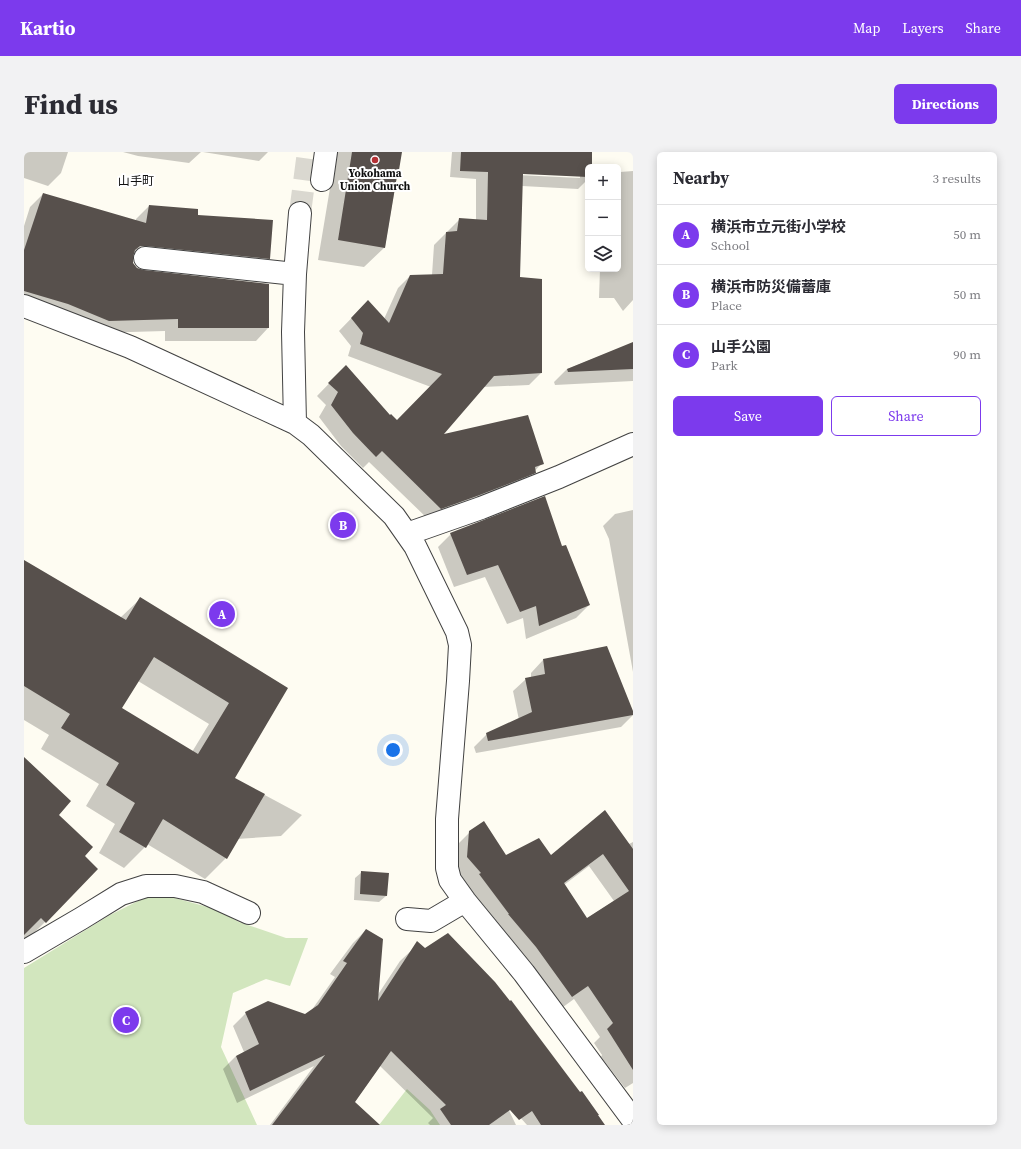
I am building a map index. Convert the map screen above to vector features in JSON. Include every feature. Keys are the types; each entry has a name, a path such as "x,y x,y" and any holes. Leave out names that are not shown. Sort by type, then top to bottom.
{"street":[{"path":"322,180 326,152"},
{"path":"295,423 293,332 295,274 300,213"},
{"path":"145,258 295,274"},
{"path":"24,306 130,347 295,423 311,435 394,516 408,534 457,632 460,645 447,819 447,868 450,880 465,901 524,973 633,1120"},
{"path":"408,534 481,508 552,480 633,444"},
{"path":"24,952 121,894 146,886 175,886 202,892 249,913"},
{"path":"407,919 431,920 465,901"}],"green space":[{"path":"146,897 171,897 215,909 239,922 286,938 308,938 290,986 266,979 233,993 221,1047 257,1125 24,1125 24,968 110,915"},
{"path":"407,1089 430,1110 440,1125 379,1125"}],"building":[{"path":"352,152 402,152 385,248 338,240"},
{"path":"461,152 592,152 592,164 585,164 585,177 523,174 520,277 542,279 542,373 494,376 444,434 528,415 544,464 535,467 536,473 441,509 382,451 376,457 353,433 331,405 338,392 328,383 346,365 390,415 391,414 397,420 442,374 360,344 363,333 351,318 368,300 389,323 410,275 443,274 446,232 457,231 459,218 487,220 488,172 460,171"},
{"path":"43,193 146,223 149,205 198,209 198,215 273,220 270,259 146,246 140,246 135,250 133,257 133,263 137,268 144,270 269,284 269,328 178,328 178,319 109,321 68,304 24,291 24,250"},
{"path":"633,342 633,369 568,372 567,369"},
{"path":"545,496 562,546 566,545 590,605 539,626 536,606 520,612 498,565 467,575 450,533"},
{"path":"24,560 126,620 140,597 288,688 235,778 265,794 227,859 163,819 146,848 119,832 135,803 106,785 119,763 61,728 70,714 24,686","holes":["154,657 229,703 198,754 122,708"]},
{"path":"607,646 633,711 633,715 488,741 486,733 532,712 525,678 545,674 543,659"},
{"path":"24,757 71,801 59,815 93,847 85,856 98,869 46,923 41,918 24,935"},
{"path":"605,810 633,849 633,1070 607,1029 613,1023 588,986 572,997 536,947 508,914 479,874 481,873 467,857 469,831 484,821 506,855 539,838 551,855","holes":["603,854 629,891 587,918 564,883"]},
{"path":"361,871 389,873 387,896 360,894"},
{"path":"366,929 383,939 378,1001 417,941 425,948 448,933 495,982 510,1001 511,1000 580,1092 582,1091 605,1125 541,1125 532,1111 519,1120 510,1110 489,1125 451,1125 440,1109 446,1105 391,1051 355,1102 380,1125 272,1125 325,1055 250,1091 236,1056 259,1044 245,1012 268,1001 305,1014 318,1005 347,963 343,961"}],"tunnel":[{"path":"300,213 308,152"}],"place":[{"name":"Yokohama Union Church","path":"375,160"},
{"name":"横浜市防災備蓄庫","path":"343,525"},
{"name":"横浜市立元街小学校","path":"222,614"},
{"name":"山手公園","path":"126,1020"}],"district":[{"name":"山手町","path":"136,181"}]}
